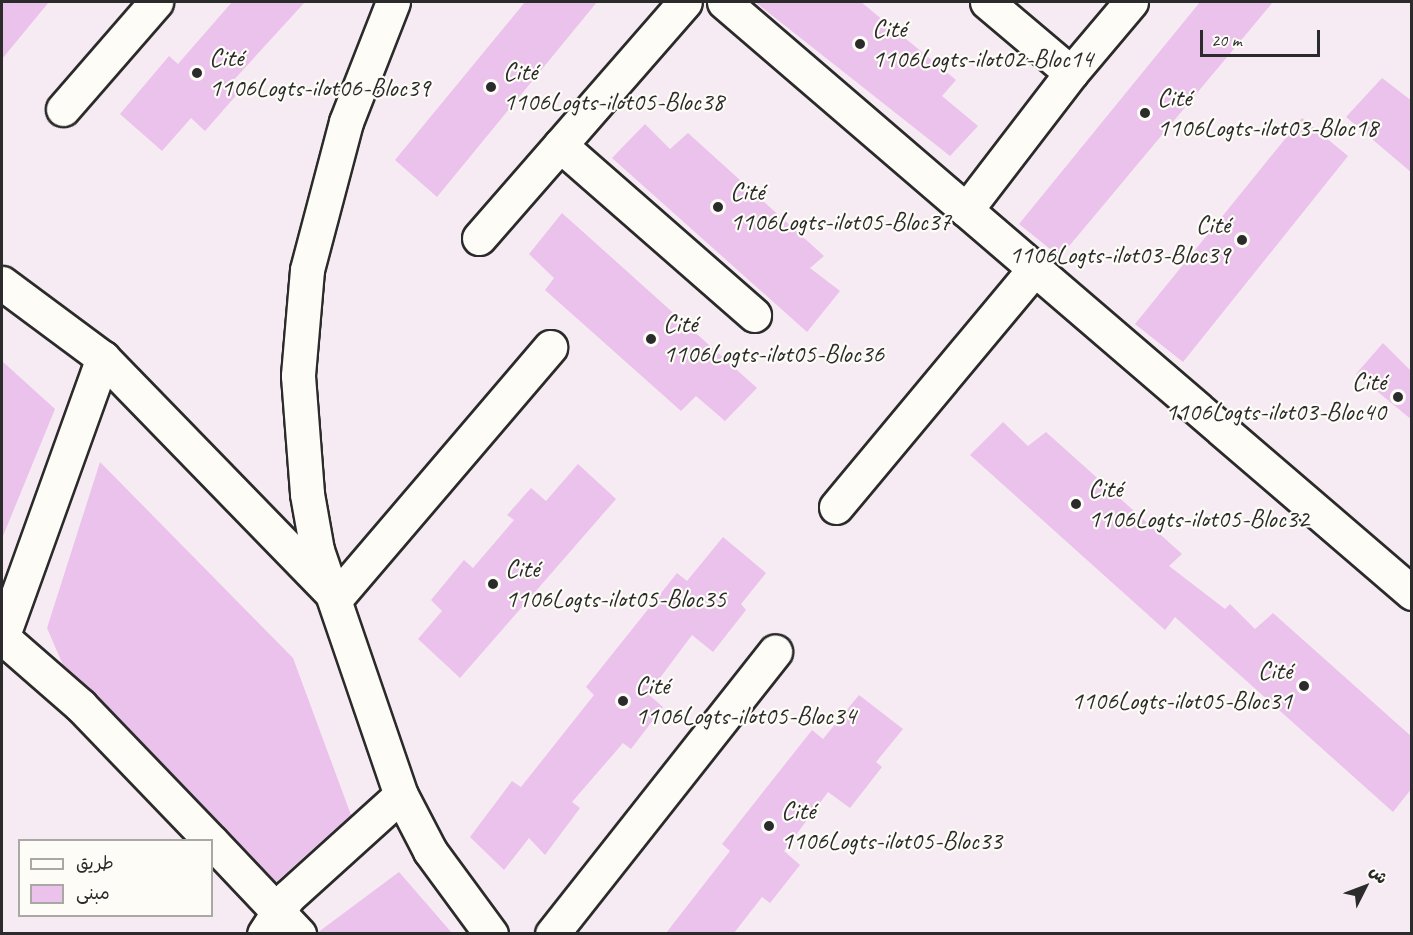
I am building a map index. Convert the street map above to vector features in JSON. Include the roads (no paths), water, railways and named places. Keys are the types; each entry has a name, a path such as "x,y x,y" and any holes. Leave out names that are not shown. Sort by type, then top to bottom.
{"street":[{"path":"63,109 156,2"},
{"path":"393,2 346,122 307,270 298,376 307,494 317,550 336,598 401,795 430,851 491,933"},
{"path":"479,238 685,2"},
{"path":"724,2 1412,593"},
{"path":"987,2 1071,73"},
{"path":"966,210 1071,73 1131,2"},
{"path":"560,145 754,315"},
{"path":"836,507 1034,269"},
{"path":"2,283 103,358 336,598"},
{"path":"336,598 550,347"},
{"path":"103,358 2,637 81,706 209,839"},
{"path":"552,933 775,652"},
{"path":"281,927 288,897 401,795"},
{"path":"213,843 281,927"}],"place":[{"name":"Cité 1106Logts-ilot02-Bloc14","path":"860,44"},
{"name":"Cité 1106Logts-ilot06-Bloc39","path":"197,73"},
{"name":"Cité 1106Logts-ilot05-Bloc38","path":"491,87"},
{"name":"Cité 1106Logts-ilot03-Bloc18","path":"1145,113"},
{"name":"Cité 1106Logts-ilot05-Bloc37","path":"718,207"},
{"name":"Cité 1106Logts-ilot03-Bloc39","path":"1242,240"},
{"name":"Cité 1106Logts-ilot05-Bloc36","path":"651,339"},
{"name":"Cité 1106Logts-ilot03-Bloc40","path":"1398,397"},
{"name":"Cité 1106Logts-ilot05-Bloc32","path":"1076,504"},
{"name":"Cité 1106Logts-ilot05-Bloc35","path":"493,584"},
{"name":"Cité 1106Logts-ilot05-Bloc31","path":"1304,686"},
{"name":"Cité 1106Logts-ilot05-Bloc34","path":"623,701"},
{"name":"Cité 1106Logts-ilot05-Bloc33","path":"769,826"}]}
